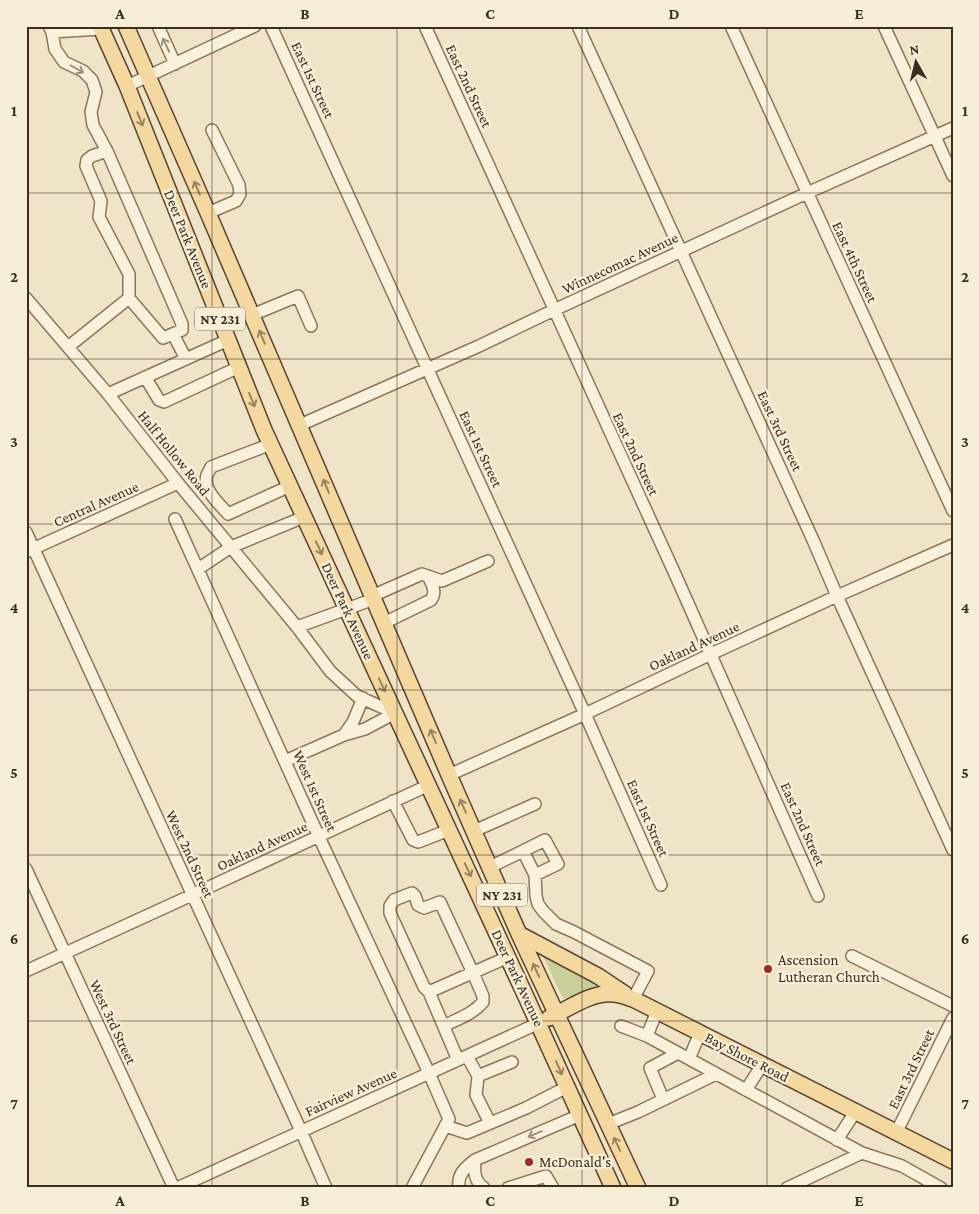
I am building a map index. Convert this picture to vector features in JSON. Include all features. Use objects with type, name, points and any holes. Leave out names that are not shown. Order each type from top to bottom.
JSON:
[{"type":"main road","name":"Deer Park Avenue","points":[[126,26],[519,934],[638,1188]]},
{"type":"main road","name":"Deer Park Avenue","points":[[100,27],[127,86],[238,367],[271,444],[613,1188]]},
{"type":"main road","points":[[519,934],[598,976],[632,999]]},
{"type":"main road","name":"Bay Shore Road","points":[[539,1024],[572,1006],[600,995],[612,994],[632,999],[953,1161]]},
{"type":"street","points":[[158,26],[175,64]]},
{"type":"street","points":[[127,86],[175,64],[234,31],[255,26]]},
{"type":"street","name":"East 1st Street","points":[[271,26],[661,885]]},
{"type":"street","name":"East 2nd Street","points":[[425,26],[711,654],[818,896]]},
{"type":"street","name":"East 3rd Street","points":[[578,26],[953,850]]},
{"type":"street","name":"East 4th Street","points":[[731,26],[953,511]]},
{"type":"street","points":[[884,26],[953,176]]},
{"type":"street","points":[[100,27],[51,29],[55,49],[64,62],[83,71],[92,80],[96,92],[91,112],[94,124],[105,147],[182,324],[182,330],[163,338],[129,298],[129,274],[100,217],[101,201],[86,166],[87,160],[105,147]]},
{"type":"street","name":"Winnecomac Avenue","points":[[300,425],[479,346],[807,193],[953,128]]},
{"type":"street","points":[[208,213],[236,201],[240,194],[239,185],[212,130]]},
{"type":"street","points":[[252,316],[298,296],[311,326]]},
{"type":"street","name":"Half Hollow Road","points":[[26,298],[108,394],[178,483],[297,627],[330,671],[357,696],[395,713]]},
{"type":"street","points":[[68,347],[129,298]]},
{"type":"street","points":[[173,334],[186,359]]},
{"type":"street","points":[[108,394],[228,340]]},
{"type":"street","points":[[145,377],[159,400],[164,402],[238,367]]},
{"type":"street","points":[[228,514],[208,490],[206,481],[211,467],[271,444]]},
{"type":"street","points":[[226,461],[215,475],[213,482],[217,491],[228,503],[234,504],[264,491],[273,493]]},
{"type":"street","name":"Central Avenue","points":[[30,550],[178,483]]},
{"type":"street","points":[[211,523],[290,486]]},
{"type":"street","points":[[198,569],[231,547],[304,516]]},
{"type":"street","name":"West 1st Street","points":[[175,519],[429,1073],[449,1119],[445,1126]]},
{"type":"street","name":"West 2nd Street","points":[[26,532],[30,550],[192,895],[326,1188]]},
{"type":"street","name":"Oakland Avenue","points":[[449,775],[585,714],[837,596],[953,545]]},
{"type":"street","points":[[297,627],[347,609],[422,574],[442,580],[488,561]]},
{"type":"street","points":[[384,623],[431,600],[434,596],[434,591],[428,576]]},
{"type":"street","points":[[344,735],[353,722],[363,698]]},
{"type":"street","points":[[285,761],[344,735],[365,729],[395,713]]},
{"type":"street","name":"Oakland Avenue","points":[[26,971],[429,785]]},
{"type":"street","points":[[393,801],[413,840],[418,842],[449,830]]},
{"type":"street","points":[[474,831],[535,804]]},
{"type":"street","points":[[490,867],[545,840],[558,864],[535,875]]},
{"type":"street","points":[[523,851],[535,875],[538,904],[556,924],[648,971],[632,999]]},
{"type":"street","name":"West 3rd Street","points":[[26,869],[175,1188]]},
{"type":"street","points":[[444,1026],[478,1008],[483,1002],[483,996],[440,902],[424,908],[418,905],[412,893],[394,900],[390,906],[390,913],[444,1026],[462,1058],[478,1076],[476,1095],[490,1123]]},
{"type":"street","points":[[852,956],[953,1006]]},
{"type":"street","points":[[429,992],[508,957]]},
{"type":"street","points":[[647,1036],[657,1011]]},
{"type":"street","name":"East 3rd Street","points":[[896,1133],[953,1018]]},
{"type":"street","name":"Fairview Avenue","points":[[175,1188],[539,1024]]},
{"type":"street","points":[[621,1026],[647,1036],[862,1154],[902,1166],[941,1188]]},
{"type":"street","points":[[663,1099],[650,1068],[683,1056],[700,1033]]},
{"type":"street","points":[[478,1076],[512,1062]]},
{"type":"street","points":[[746,1090],[762,1065]]},
{"type":"street","points":[[608,1124],[638,1112],[716,1074]]},
{"type":"street","points":[[412,1188],[445,1126],[467,1133],[526,1108],[567,1087]]},
{"type":"street","points":[[837,1140],[855,1112]]},
{"type":"street","points":[[458,1188],[458,1181],[470,1163],[580,1115]]},
{"type":"street","points":[[787,1188],[862,1154]]},
{"type":"street","points":[[467,1188],[470,1163]]},
{"type":"street","points":[[470,1163],[481,1186],[484,1188]]},
{"type":"street","points":[[508,1188],[546,1176],[553,1188]]},
{"type":"green space","points":[[542,954],[600,985],[563,999]]},
{"type":"place","name":"Ascension Lutheran Church","points":[[768,969]]},
{"type":"place","name":"McDonald's","points":[[529,1162]]}]
